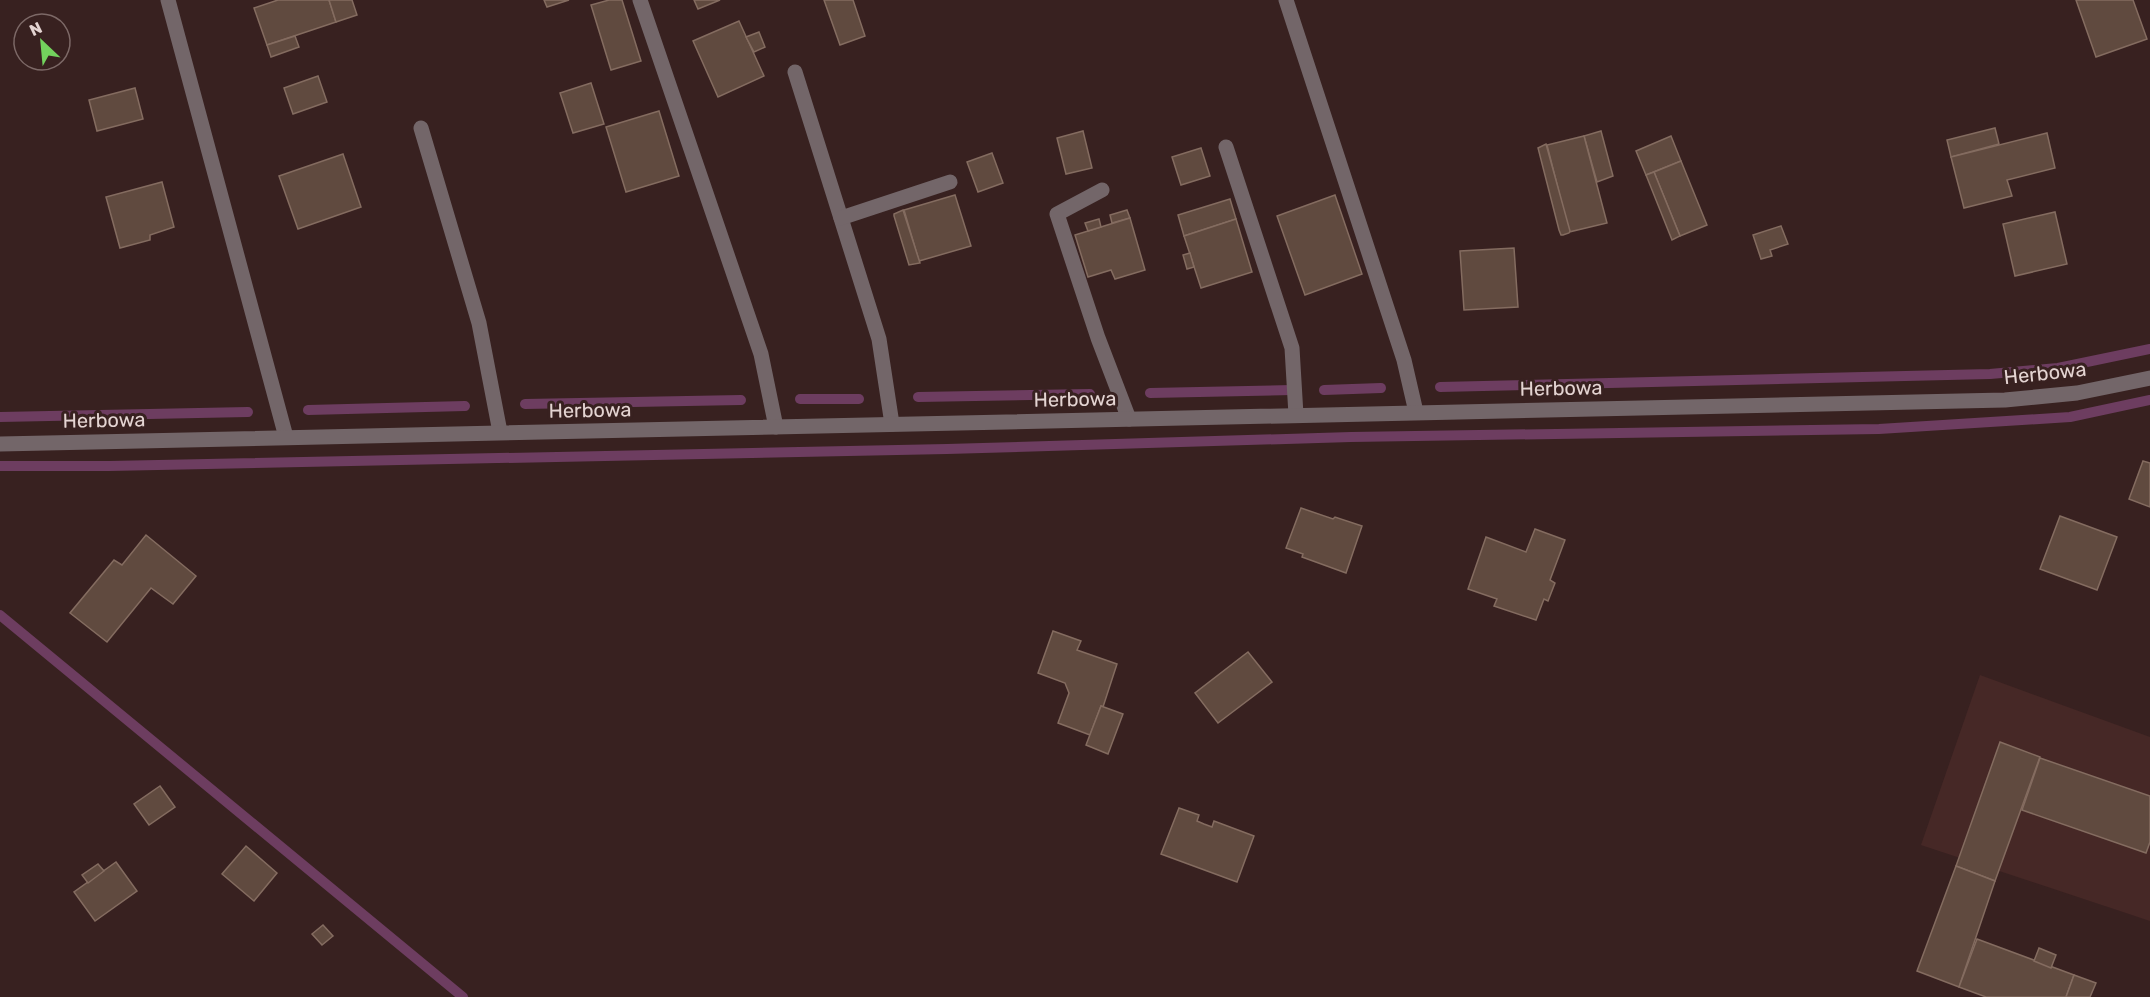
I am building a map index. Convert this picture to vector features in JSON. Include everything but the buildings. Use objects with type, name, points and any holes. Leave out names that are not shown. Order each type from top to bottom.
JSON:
[{"type":"street","points":[[168,0],[286,437]]},
{"type":"street","points":[[640,0],[680,111],[761,354],[776,427]]},
{"type":"street","points":[[1286,0],[1404,360],[1416,412]]},
{"type":"street","points":[[795,72],[879,339],[892,424]]},
{"type":"street","points":[[421,128],[479,323],[500,432]]},
{"type":"street","points":[[1226,147],[1292,348],[1296,415]]},
{"type":"street","points":[[841,218],[950,182]]},
{"type":"street","points":[[1102,190],[1057,214],[1098,338],[1130,419]]},
{"type":"street","name":"Herbowa","points":[[0,444],[2005,400],[2077,393],[2150,378]]},
{"type":"shaded area","points":[[1980,675],[2150,737],[2150,921],[1921,845]]},
{"type":"waterway","points":[[1440,387],[1990,374],[2058,368],[2150,349]]},
{"type":"waterway","points":[[1324,390],[1381,388]]},
{"type":"waterway","points":[[1150,393],[1292,390]]},
{"type":"waterway","points":[[918,397],[1090,394]]},
{"type":"waterway","points":[[800,399],[859,399]]},
{"type":"waterway","points":[[525,404],[741,400]]},
{"type":"waterway","points":[[0,466],[109,466],[947,449],[1351,437],[1879,429],[2070,417],[2150,400]]},
{"type":"waterway","points":[[308,410],[465,406]]},
{"type":"waterway","points":[[0,417],[248,412]]},
{"type":"waterway","points":[[0,615],[463,997]]}]
